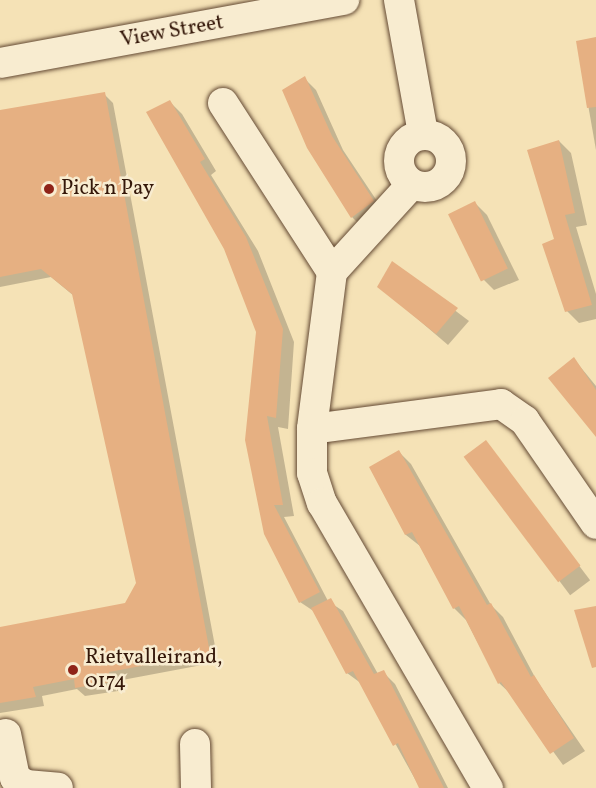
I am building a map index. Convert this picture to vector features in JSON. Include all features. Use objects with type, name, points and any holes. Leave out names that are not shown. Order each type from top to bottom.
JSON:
[{"type":"street","name":"View Street","points":[[0,63],[344,0]]},
{"type":"street","points":[[399,0],[423,134]]},
{"type":"street","points":[[223,103],[332,272]]},
{"type":"street","points":[[423,134],[446,144],[450,168],[433,186],[412,184],[403,175],[399,157],[407,142],[423,134]]},
{"type":"street","points":[[412,184],[332,272],[312,429],[312,473],[322,503],[488,788]]},
{"type":"street","points":[[312,429],[501,404],[525,421],[596,524]]},
{"type":"street","points":[[6,734],[15,778],[26,785],[58,788]]},
{"type":"street","points":[[195,744],[195,788]]},
{"type":"building","points":[[596,37],[596,107],[587,108],[576,41]]},
{"type":"building","points":[[305,76],[332,136],[374,201],[351,218],[307,148],[282,90]]},
{"type":"building","points":[[105,92],[210,653],[109,672],[110,682],[75,688],[74,679],[33,687],[36,697],[0,703],[0,627],[125,603],[136,583],[72,294],[41,269],[0,277],[0,110]]},
{"type":"building","points":[[170,100],[205,159],[200,162],[246,237],[283,329],[276,418],[267,416],[283,505],[274,505],[320,592],[299,603],[264,534],[245,440],[256,332],[224,249],[146,112]]},
{"type":"building","points":[[559,140],[575,213],[565,215],[592,305],[565,312],[542,244],[554,239],[527,150]]},
{"type":"building","points":[[475,201],[508,268],[481,282],[448,214]]},
{"type":"building","points":[[392,261],[458,308],[436,334],[377,287]]},
{"type":"building","points":[[574,357],[596,390],[596,437],[548,378]]},
{"type":"building","points":[[486,440],[580,565],[558,582],[464,457]]},
{"type":"building","points":[[399,450],[487,605],[491,603],[531,677],[534,675],[574,738],[550,754],[501,682],[498,684],[459,606],[453,609],[412,532],[405,535],[369,467]]},
{"type":"building","points":[[331,598],[374,674],[384,670],[444,788],[419,788],[398,743],[393,746],[353,671],[346,674],[311,608]]},
{"type":"building","points":[[596,606],[596,667],[592,668],[574,610]]},
{"type":"place","name":"Pick n Pay","points":[[49,189]]},
{"type":"place","name":"Rietvalleirand, 0174","points":[[73,670]]}]
